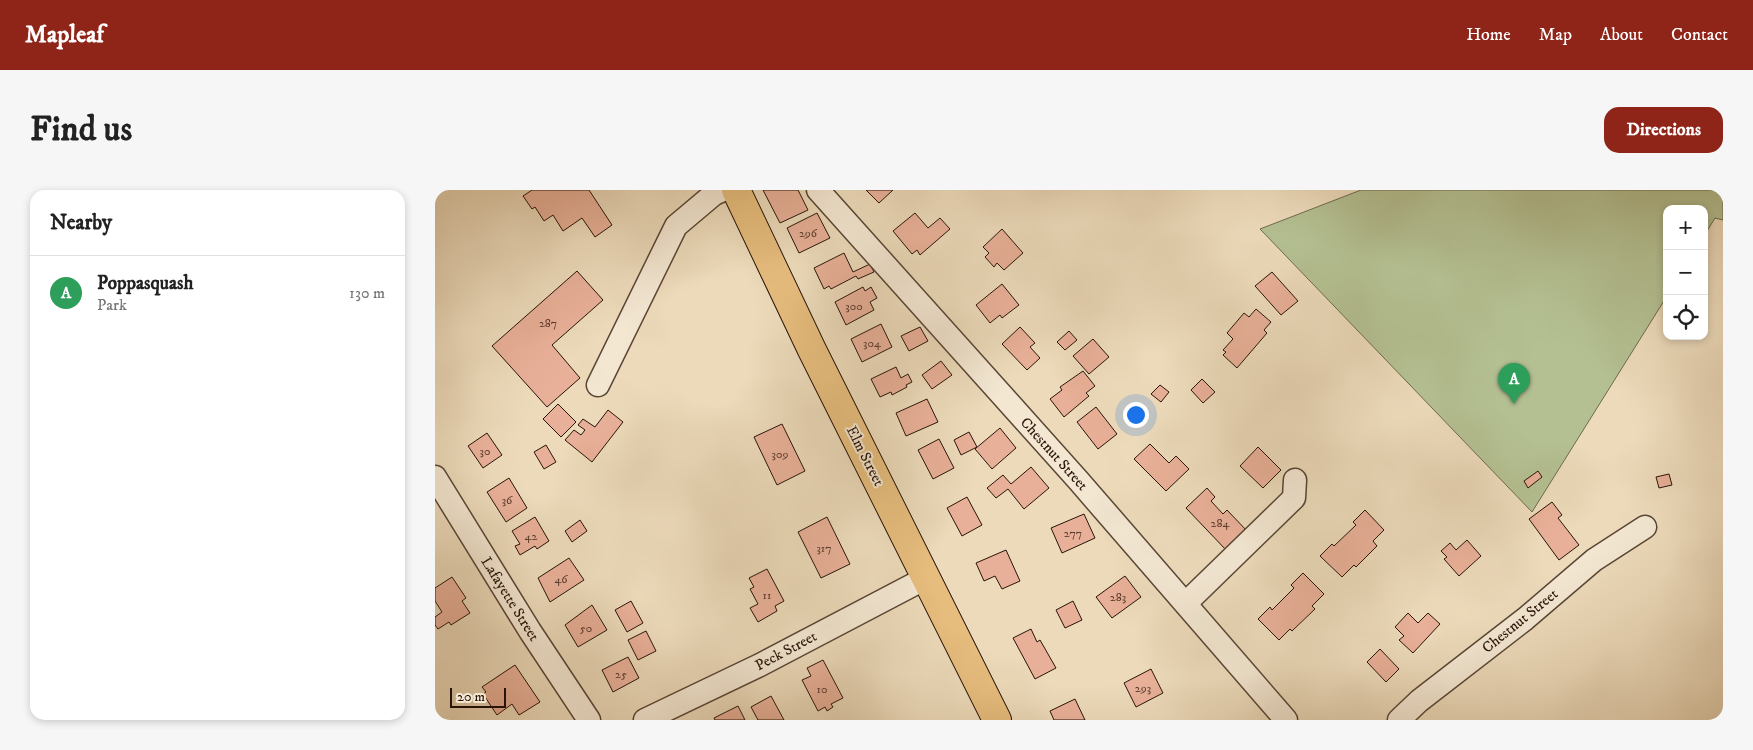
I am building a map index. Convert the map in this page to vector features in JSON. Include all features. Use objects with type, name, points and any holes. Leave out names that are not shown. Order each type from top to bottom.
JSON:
[{"type":"main road","name":"Elm Street","points":[[736,190],[812,350],[997,720]]},
{"type":"street","points":[[598,385],[675,226],[714,194],[723,190]]},
{"type":"street","name":"Chestnut Street","points":[[819,190],[1186,603],[1286,720]]},
{"type":"street","name":"Lafayette Street","points":[[435,477],[530,632],[589,720]]},
{"type":"street","points":[[1186,603],[1294,498],[1295,480]]},
{"type":"street","name":"Chestnut Street","points":[[1399,720],[1419,700],[1525,619],[1594,560],[1645,527]]},
{"type":"street","name":"Peck Street","points":[[645,720],[761,665],[926,578]]},
{"type":"green space","points":[[1361,190],[1723,190],[1723,220],[1715,218],[1708,229],[1708,205],[1663,205],[1663,302],[1532,512],[1260,229]]},
{"type":"building","points":[[532,190],[589,190],[612,225],[595,237],[582,218],[563,231],[553,215],[544,221],[535,207],[532,209],[523,196]]},
{"type":"building","points":[[763,190],[798,190],[808,210],[780,223]]},
{"type":"building","points":[[866,190],[893,190],[879,203]]},
{"type":"building","points":[[817,213],[830,238],[799,253],[787,228]]},
{"type":"building","points":[[915,213],[928,228],[940,218],[950,229],[920,255],[917,250],[912,254],[893,231]]},
{"type":"building","points":[[1002,229],[1023,253],[1004,270],[997,263],[994,267],[985,257],[989,253],[983,247]]},
{"type":"building","points":[[844,253],[853,272],[870,264],[874,272],[858,279],[856,276],[831,289],[829,286],[824,289],[814,268]]},
{"type":"building","points":[[577,271],[603,300],[552,345],[580,378],[547,407],[492,346]]},
{"type":"building","points":[[1272,272],[1298,301],[1281,315],[1255,286]]},
{"type":"building","points":[[1002,284],[1019,305],[1002,318],[1000,315],[990,323],[976,305]]},
{"type":"building","points":[[863,287],[865,291],[871,287],[877,298],[870,302],[874,310],[846,325],[835,302]]},
{"type":"building","points":[[1256,309],[1271,322],[1264,330],[1267,333],[1237,368],[1223,355],[1226,352],[1223,350],[1233,339],[1227,333],[1244,313],[1249,317]]},
{"type":"building","points":[[881,324],[892,347],[862,362],[851,339]]},
{"type":"building","points":[[920,327],[928,341],[909,351],[901,336]]},
{"type":"building","points":[[1020,327],[1035,343],[1030,347],[1040,358],[1027,370],[1002,344]]},
{"type":"building","points":[[1069,331],[1077,340],[1065,350],[1057,342]]},
{"type":"building","points":[[1093,339],[1109,357],[1089,374],[1073,356]]},
{"type":"building","points":[[941,361],[952,375],[932,389],[922,375]]},
{"type":"building","points":[[896,367],[901,378],[908,374],[912,382],[892,395],[891,392],[880,397],[871,379]]},
{"type":"building","points":[[1083,371],[1095,386],[1086,393],[1089,396],[1064,417],[1050,399],[1062,390],[1060,387]]},
{"type":"building","points":[[1202,379],[1215,392],[1203,403],[1191,390]]},
{"type":"building","points":[[1160,385],[1169,392],[1161,402],[1151,394]]},
{"type":"building","points":[[927,399],[938,422],[906,436],[896,413]]},
{"type":"building","points":[[558,404],[576,422],[561,437],[543,419]]},
{"type":"building","points":[[1096,407],[1117,434],[1098,449],[1077,422]]},
{"type":"building","points":[[608,410],[623,422],[592,462],[565,440],[574,430],[581,435],[585,430],[578,425],[583,419],[595,427]]},
{"type":"building","points":[[782,424],[805,471],[777,485],[754,437]]},
{"type":"building","points":[[1000,428],[1016,448],[992,469],[975,449]]},
{"type":"building","points":[[969,432],[977,447],[961,455],[954,440]]},
{"type":"building","points":[[487,433],[502,455],[483,468],[468,446]]},
{"type":"building","points":[[939,439],[954,468],[933,479],[918,450]]},
{"type":"building","points":[[1150,444],[1169,463],[1176,456],[1189,469],[1166,491],[1134,459]]},
{"type":"building","points":[[546,445],[556,462],[544,469],[534,452]]},
{"type":"building","points":[[1258,447],[1281,470],[1263,488],[1240,466]]},
{"type":"building","points":[[1031,467],[1049,488],[1024,509],[1008,489],[996,498],[987,488],[1003,475],[1011,484]]},
{"type":"building","points":[[1538,471],[1542,477],[1528,488],[1524,481]]},
{"type":"building","points":[[1669,474],[1672,485],[1659,488],[1656,477]]},
{"type":"building","points":[[509,478],[527,508],[506,522],[487,492]]},
{"type":"building","points":[[1207,488],[1215,497],[1211,501],[1223,514],[1227,510],[1248,532],[1227,551],[1186,508]]},
{"type":"building","points":[[967,497],[982,525],[962,536],[947,508]]},
{"type":"building","points":[[1552,502],[1562,515],[1558,518],[1579,545],[1559,560],[1529,519]]},
{"type":"building","points":[[1365,510],[1384,530],[1373,541],[1377,546],[1356,567],[1354,565],[1342,577],[1320,556],[1332,544],[1334,546],[1356,525],[1353,522]]},
{"type":"building","points":[[1084,514],[1095,538],[1062,553],[1051,528]]},
{"type":"building","points":[[535,517],[549,541],[537,549],[535,546],[520,555],[515,546],[520,544],[512,531]]},
{"type":"building","points":[[827,517],[850,564],[821,578],[798,532]]},
{"type":"building","points":[[580,520],[587,531],[572,542],[565,531]]},
{"type":"building","points":[[1467,540],[1481,556],[1459,576],[1444,559],[1447,557],[1441,551],[1450,543],[1456,550]]},
{"type":"building","points":[[1006,550],[1020,581],[1002,589],[995,576],[984,581],[976,563]]},
{"type":"building","points":[[569,558],[584,580],[550,602],[538,578]]},
{"type":"building","points":[[767,569],[784,601],[775,606],[777,611],[758,622],[750,608],[758,604],[750,589],[754,587],[749,578]]},
{"type":"building","points":[[1303,573],[1324,594],[1312,606],[1315,609],[1292,631],[1290,629],[1279,640],[1258,619],[1270,607],[1272,610],[1294,588],[1291,585]]},
{"type":"building","points":[[1125,576],[1141,597],[1112,618],[1096,597]]},
{"type":"building","points":[[452,577],[466,598],[462,601],[470,613],[451,625],[449,622],[438,629],[435,625],[435,617],[442,612],[435,601],[435,588]]},
{"type":"building","points":[[631,601],[643,623],[627,632],[615,610]]},
{"type":"building","points":[[1073,601],[1082,620],[1065,628],[1056,610]]},
{"type":"building","points":[[592,605],[607,630],[578,647],[565,625]]},
{"type":"building","points":[[1408,613],[1418,623],[1428,613],[1440,624],[1413,653],[1399,640],[1404,636],[1395,627]]},
{"type":"building","points":[[1031,629],[1037,642],[1040,640],[1056,668],[1035,679],[1013,638]]},
{"type":"building","points":[[646,631],[656,651],[638,660],[628,640]]},
{"type":"building","points":[[1380,649],[1399,669],[1386,682],[1367,662]]},
{"type":"building","points":[[628,657],[639,678],[613,692],[602,670]]},
{"type":"building","points":[[823,660],[843,698],[831,704],[833,707],[827,711],[825,707],[818,711],[802,680],[811,676],[807,668]]},
{"type":"building","points":[[515,665],[540,702],[519,715],[512,704],[497,715],[483,694],[486,692],[482,687]]},
{"type":"building","points":[[1151,669],[1163,693],[1136,707],[1124,683]]},
{"type":"building","points":[[771,696],[784,720],[758,720],[751,707]]},
{"type":"building","points":[[1075,699],[1085,720],[1054,720],[1050,711]]},
{"type":"building","points":[[738,706],[745,720],[715,720],[714,718]]},
{"type":"place","name":"Poppasquash","points":[[1514,404]]}]
